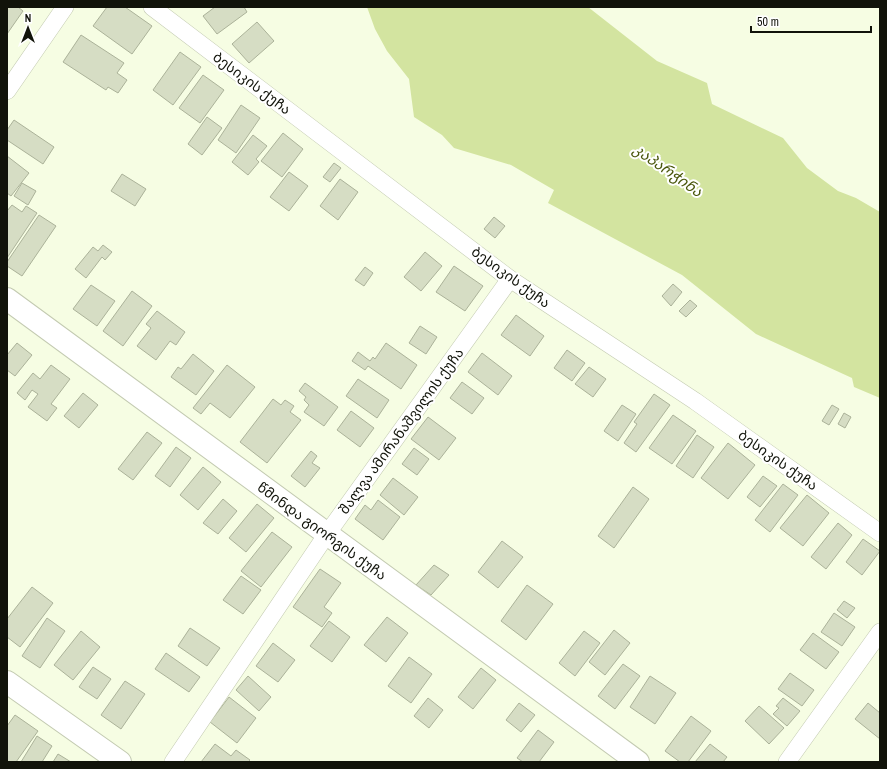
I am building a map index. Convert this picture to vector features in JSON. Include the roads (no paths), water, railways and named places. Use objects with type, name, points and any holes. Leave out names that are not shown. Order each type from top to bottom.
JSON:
[{"type":"main road","name":"წმინდა გიორგის ქუჩა","points":[[7,299],[638,762]]},
{"type":"main road","points":[[7,682],[120,762]]},
{"type":"street","points":[[7,91],[64,7]]},
{"type":"street","name":"ბესიკის ქუჩა","points":[[152,7],[510,279],[695,401],[880,533]]},
{"type":"street","name":"შალვა ამირანაშვილის ქუჩა","points":[[173,762],[327,534],[510,279]]},
{"type":"street","points":[[787,762],[880,632]]},
{"type":"water","name":"კაპარჭინა","points":[[367,7],[588,7],[657,61],[707,83],[712,104],[783,138],[807,168],[838,191],[856,198],[880,212],[880,398],[854,387],[852,378],[756,334],[682,275],[548,203],[554,190],[511,165],[454,148],[442,135],[414,117],[409,79],[387,51],[375,29]]}]
